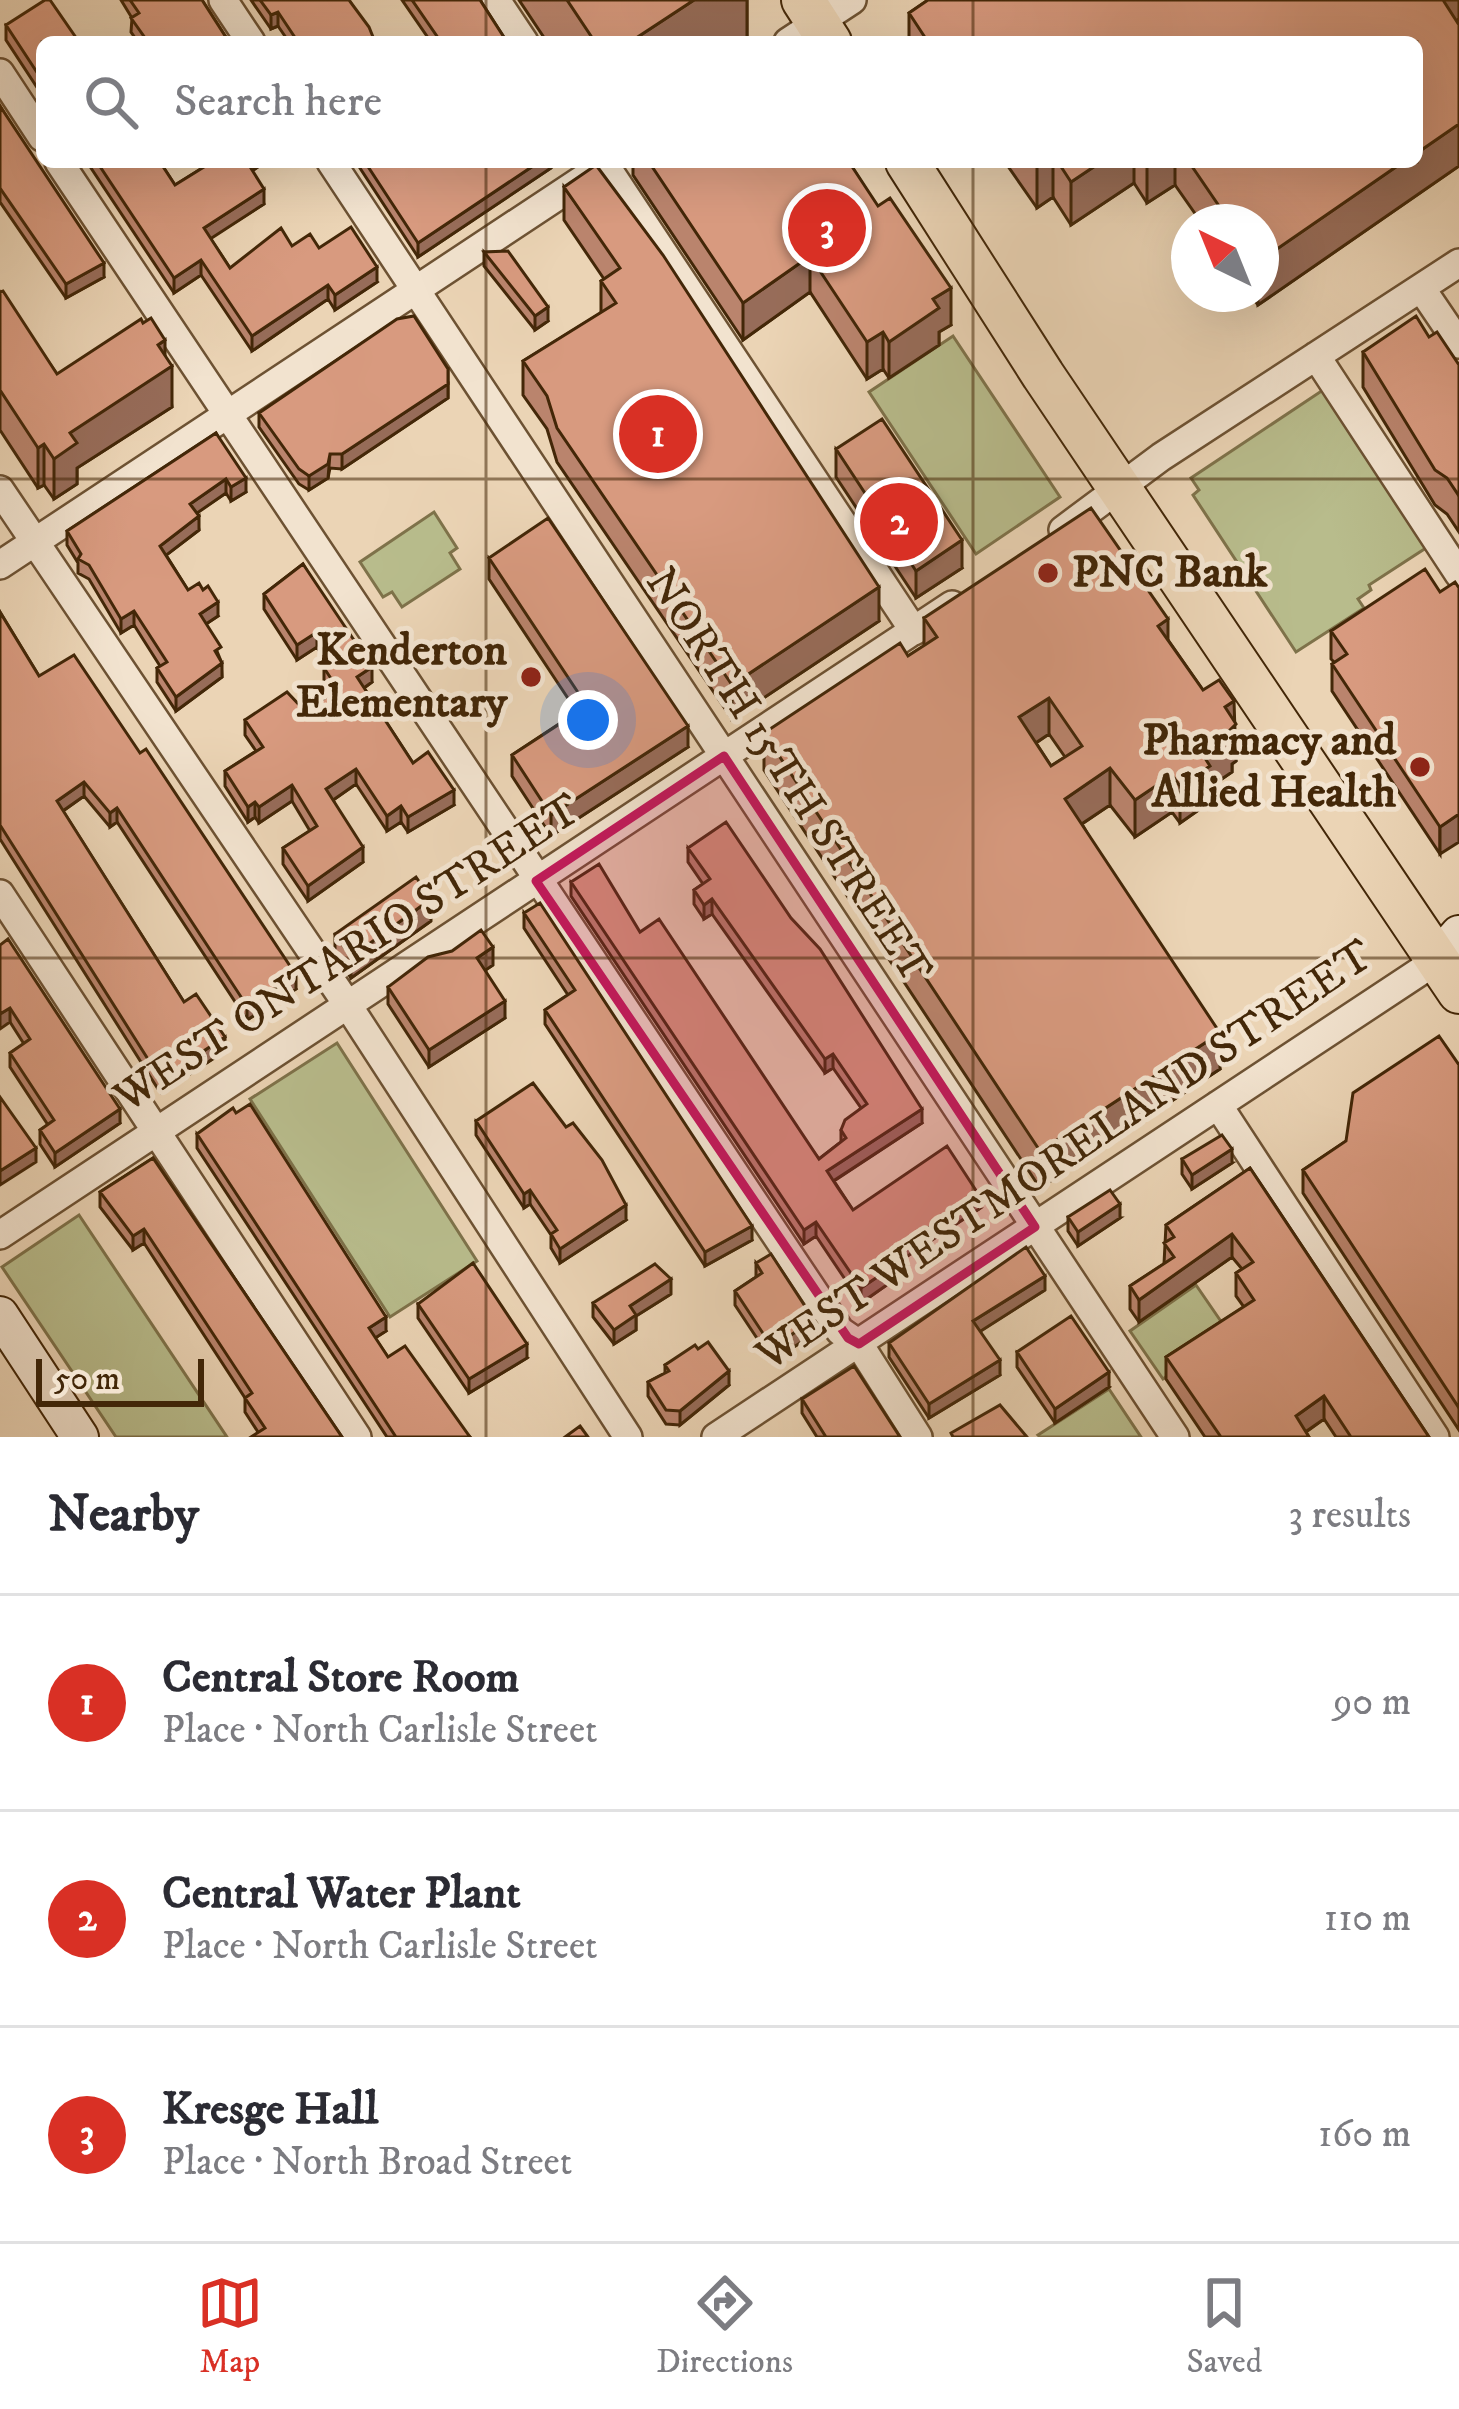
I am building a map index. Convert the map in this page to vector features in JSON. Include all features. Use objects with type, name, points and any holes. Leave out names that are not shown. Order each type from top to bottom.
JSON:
[{"type":"main road","points":[[911,168],[1120,489],[1454,958]]},
{"type":"street","points":[[223,0],[247,36]]},
{"type":"street","points":[[496,0],[520,36]]},
{"type":"street","points":[[0,73],[36,128]]},
{"type":"street","points":[[62,168],[536,881],[840,1331],[859,1344],[918,1437]]},
{"type":"street","name":"NORTH 15TH STREET","points":[[336,168],[1175,1437]]},
{"type":"street","points":[[0,565],[598,168]]},
{"type":"street","points":[[609,168],[914,631]]},
{"type":"street","points":[[1030,553],[1459,262]]},
{"type":"street","points":[[1421,288],[1459,344]]},
{"type":"street","points":[[1316,356],[1459,574]]},
{"type":"street","points":[[0,490],[347,1004],[628,1437]]},
{"type":"street","name":"WEST ONTARIO STREET","points":[[0,1235],[972,592]]},
{"type":"street","points":[[0,894],[357,1437]]},
{"type":"street","name":"WEST WESTMORELAND STREET","points":[[716,1437],[1217,1105],[1454,958]]},
{"type":"street","points":[[1217,1105],[1435,1437]]},
{"type":"street","points":[[0,1315],[80,1437]]},
{"type":"highlighted area","points":[[724,756],[1035,1227],[859,1344],[848,1338],[536,881]]},
{"type":"green space","points":[[953,336],[1060,497],[976,554],[869,392]]},
{"type":"green space","points":[[1326,388],[1429,546],[1369,585],[1371,590],[1358,599],[1364,608],[1296,652],[1193,495],[1199,490],[1191,478]]},
{"type":"green space","points":[[434,512],[457,548],[450,553],[460,569],[402,607],[392,592],[383,597],[360,562]]},
{"type":"green space","points":[[337,1043],[477,1261],[390,1317],[250,1099]]},
{"type":"green space","points":[[79,1215],[227,1437],[116,1437],[2,1267]]},
{"type":"green space","points":[[1196,1285],[1229,1333],[1163,1379],[1130,1331]]},
{"type":"green space","points":[[1109,1389],[1141,1437],[1038,1435]]},
{"type":"building","points":[[50,0],[75,36],[36,36],[36,71],[6,25]]},
{"type":"building","points":[[130,0],[202,0],[225,36],[144,36],[131,18],[139,13]]},
{"type":"building","points":[[260,0],[349,0],[373,36],[294,36],[278,12],[271,15]]},
{"type":"building","points":[[412,0],[480,0],[503,36],[437,36]]},
{"type":"building","points":[[567,0],[694,0],[639,36],[591,36]]},
{"type":"building","points":[[928,0],[1443,0],[1459,25],[1459,124],[1423,149],[1423,36],[924,36],[909,13]]},
{"type":"building","points":[[0,106],[36,160],[36,168],[41,168],[104,263],[66,284],[0,188]]},
{"type":"building","points":[[101,168],[164,168],[175,185],[202,168],[251,168],[264,189],[204,228],[230,268],[281,228],[292,246],[310,234],[319,248],[351,227],[377,267],[335,295],[328,285],[252,336],[201,260],[174,278]]},
{"type":"building","points":[[369,168],[530,168],[418,243]]},
{"type":"building","points":[[598,168],[663,255],[879,587],[732,685],[557,428],[547,396],[523,361],[616,303],[601,281],[620,268],[564,187]]},
{"type":"building","points":[[653,168],[853,168],[878,206],[890,198],[951,288],[933,299],[939,308],[889,342],[883,332],[867,342],[810,256],[743,303]]},
{"type":"building","points":[[1062,168],[1092,168],[1071,182]]},
{"type":"building","points":[[1193,168],[1394,168],[1279,248],[1279,204],[1218,204]]},
{"type":"building","points":[[508,251],[548,307],[535,316],[484,252]]},
{"type":"building","points":[[3,291],[57,374],[141,319],[143,323],[151,318],[165,340],[158,345],[172,366],[70,433],[77,443],[54,459],[44,444],[38,448],[0,390]]},
{"type":"building","points":[[414,316],[448,369],[448,384],[342,454],[330,454],[328,464],[309,476],[299,469],[259,413],[397,319]]},
{"type":"building","points":[[1416,316],[1429,337],[1437,332],[1459,365],[1459,496],[1435,470],[1363,352]]},
{"type":"building","points":[[882,419],[962,540],[916,571],[836,449]]},
{"type":"building","points":[[216,433],[246,478],[231,487],[226,479],[190,504],[199,516],[160,546],[188,590],[199,583],[203,590],[208,586],[218,602],[200,614],[221,647],[215,651],[222,663],[176,697],[157,668],[167,662],[134,611],[121,619],[89,565],[78,559],[81,554],[67,531]]},
{"type":"building","points":[[1091,508],[1168,619],[1158,626],[1203,690],[1219,680],[1234,701],[1225,707],[1236,724],[1229,731],[1232,735],[1203,755],[1210,766],[1180,786],[1172,775],[1135,800],[1110,768],[1065,799],[1220,1033],[1040,1151],[764,733],[900,643],[908,656],[937,637],[924,618]],"holes":[[[1049,698],[1082,746],[1051,766],[1019,717]]]},
{"type":"building","name":"Kenderton Elementary","points":[[548,518],[688,726],[551,815],[512,755],[587,706],[489,558]]},
{"type":"building","points":[[303,564],[372,667],[357,677],[413,763],[428,752],[454,790],[408,817],[401,806],[387,816],[356,769],[326,789],[363,847],[308,886],[283,848],[317,826],[292,785],[259,807],[255,802],[248,807],[225,771],[263,747],[245,720],[287,692],[305,711],[338,689],[324,668],[336,660],[317,632],[297,645],[264,594]]},
{"type":"building","name":"Pharmacy and Allied Health","points":[[1425,569],[1440,592],[1455,582],[1459,588],[1459,814],[1440,827],[1332,664],[1347,654],[1331,631]]},
{"type":"building","points":[[0,612],[39,676],[74,655],[140,753],[146,749],[296,975],[247,1006],[117,808],[110,813],[84,782],[57,801],[184,1002],[196,994],[225,1037],[162,1078],[0,825]]},
{"type":"building","points":[[726,822],[791,918],[820,949],[922,1109],[827,1171],[838,1188],[853,1210],[947,1146],[979,1195],[894,1250],[901,1261],[861,1288],[816,1222],[804,1230],[571,882],[599,864],[640,932],[659,919],[819,1159],[846,1138],[841,1130],[845,1120],[867,1104],[833,1054],[825,1059],[712,899],[704,905],[694,890],[710,879],[688,848]]},
{"type":"building","points":[[416,877],[431,899],[351,957],[335,934]]},
{"type":"building","points":[[540,903],[752,1226],[705,1252],[545,1010],[575,990],[524,913]]},
{"type":"building","points":[[481,930],[493,947],[477,958],[505,1001],[429,1050],[388,987],[428,957],[452,951]]},
{"type":"building","points":[[8,939],[120,1109],[55,1153],[40,1130],[54,1120],[10,1053],[30,1039],[10,1008],[0,1014],[0,945]]},
{"type":"building","points":[[1439,1036],[1459,1065],[1459,1408],[1303,1170],[1346,1141],[1353,1093]]},
{"type":"building","points":[[533,1083],[566,1127],[573,1123],[602,1160],[626,1205],[560,1249],[551,1234],[557,1230],[530,1190],[524,1194],[476,1121]]},
{"type":"building","points":[[0,1097],[36,1148],[0,1171]]},
{"type":"building","points":[[250,1104],[386,1317],[369,1328],[388,1357],[405,1346],[470,1437],[396,1437],[197,1134],[233,1108],[236,1113]]},
{"type":"building","points":[[1222,1135],[1232,1149],[1192,1175],[1182,1159]]},
{"type":"building","points":[[153,1158],[342,1437],[251,1437],[265,1428],[245,1398],[252,1393],[144,1229],[133,1236],[100,1192]]},
{"type":"building","points":[[1250,1168],[1429,1437],[1351,1437],[1324,1396],[1296,1416],[1309,1437],[1221,1437],[1166,1357],[1254,1300],[1236,1273],[1253,1262],[1232,1234],[1139,1300],[1130,1286],[1174,1257],[1164,1243],[1174,1237],[1166,1225]]},
{"type":"building","points":[[1110,1190],[1120,1204],[1078,1232],[1068,1217]]},
{"type":"building","points":[[1026,1247],[1045,1276],[973,1321],[1000,1360],[929,1404],[889,1343]]},
{"type":"building","points":[[771,1254],[814,1320],[772,1347],[735,1291],[762,1273],[756,1263]]},
{"type":"building","points":[[473,1263],[527,1344],[469,1379],[418,1304]]},
{"type":"building","points":[[655,1264],[671,1279],[630,1306],[636,1315],[614,1330],[593,1303]]},
{"type":"building","points":[[1071,1316],[1109,1372],[1055,1409],[1017,1352]]},
{"type":"building","points":[[708,1342],[729,1371],[680,1411],[666,1410],[648,1382],[669,1371],[665,1365],[695,1345],[698,1349]]},
{"type":"building","points":[[854,1366],[900,1437],[826,1437],[802,1399]]},
{"type":"building","points":[[1000,1405],[1027,1437],[953,1437],[951,1433]]},
{"type":"building","points":[[580,1426],[588,1437],[565,1437]]},
{"type":"place","name":"Kresge Hall","points":[[827,228]]},
{"type":"place","name":"Central Store Room","points":[[658,434]]},
{"type":"place","name":"Central Water Plant","points":[[899,522]]},
{"type":"place","name":"PNC Bank","points":[[1048,573]]},
{"type":"place","name":"Kenderton Elementary","points":[[531,677]]},
{"type":"place","name":"Pharmacy and Allied Health","points":[[1420,767]]}]
